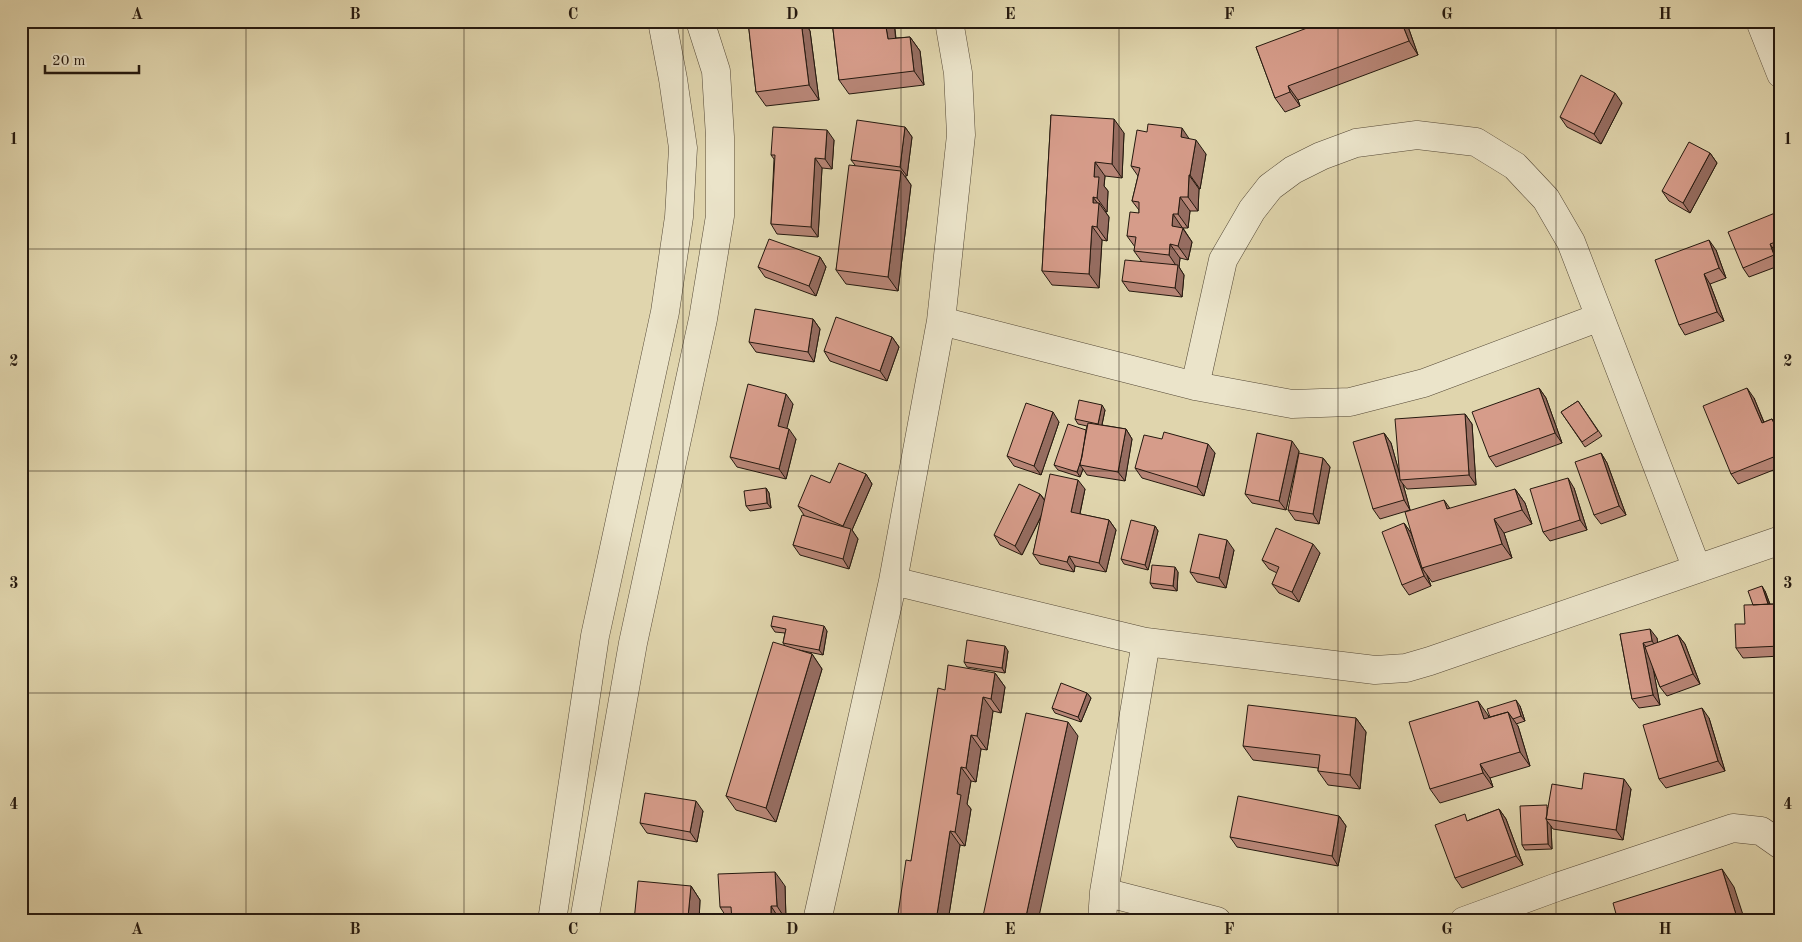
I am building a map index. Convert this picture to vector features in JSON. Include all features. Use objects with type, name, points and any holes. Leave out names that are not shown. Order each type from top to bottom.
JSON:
[{"type":"street","points":[[552,921],[595,636],[665,312],[679,217],[683,148],[662,21]]},
{"type":"street","points":[[584,921],[633,643],[703,319],[720,216],[720,137],[716,71],[700,21]]},
{"type":"street","points":[[817,921],[893,581],[942,321],[961,135],[958,73],[949,21]]},
{"type":"street","points":[[1760,21],[1781,74]]},
{"type":"street","points":[[1195,386],[1223,260],[1252,210],[1270,187],[1293,170],[1321,156],[1356,143],[1416,135],[1476,142],[1514,166],[1546,199],[1571,242],[1697,569]]},
{"type":"street","points":[[942,321],[1195,386],[1292,404],[1350,402],[1424,383],[1600,317]]},
{"type":"street","points":[[893,581],[1146,642],[1376,670],[1406,668],[1781,540]]},
{"type":"street","points":[[595,636],[633,643]]},
{"type":"street","points":[[1102,921],[1104,892],[1146,642]]},
{"type":"street","points":[[1464,921],[1733,828],[1761,831],[1781,845]]},
{"type":"street","points":[[1104,892],[1217,921]]},
{"type":"building","points":[[748,21],[801,21],[809,85],[756,92]]},
{"type":"building","points":[[832,21],[885,21],[888,39],[910,37],[914,71],[839,80]]},
{"type":"building","points":[[1326,21],[1401,21],[1409,41],[1288,86],[1290,92],[1275,98],[1256,47]]},
{"type":"building","points":[[1581,75],[1615,93],[1594,134],[1560,117]]},
{"type":"building","points":[[1051,115],[1114,119],[1112,164],[1095,162],[1094,177],[1099,177],[1097,198],[1093,197],[1093,203],[1099,203],[1097,227],[1092,226],[1089,274],[1042,271]]},
{"type":"building","points":[[857,120],[905,127],[900,167],[851,160]]},
{"type":"building","points":[[1148,124],[1182,128],[1181,137],[1196,140],[1189,175],[1188,197],[1180,197],[1178,214],[1173,214],[1172,226],[1183,228],[1178,246],[1170,244],[1169,255],[1134,251],[1136,237],[1127,236],[1130,212],[1139,213],[1139,202],[1132,201],[1140,168],[1131,166],[1137,130],[1147,132]]},
{"type":"building","points":[[773,127],[827,130],[825,159],[815,158],[811,227],[771,224],[775,155],[771,155]]},
{"type":"building","points":[[1689,142],[1710,153],[1683,203],[1662,191]]},
{"type":"building","points":[[849,165],[901,171],[888,277],[836,270]]},
{"type":"building","points":[[1780,211],[1781,240],[1770,244],[1774,255],[1743,268],[1728,232]]},
{"type":"building","points":[[769,239],[820,257],[809,286],[758,267]]},
{"type":"building","points":[[1709,240],[1719,268],[1704,274],[1717,312],[1679,325],[1655,260]]},
{"type":"building","points":[[1125,260],[1178,265],[1175,288],[1122,281]]},
{"type":"building","points":[[755,309],[813,319],[808,352],[749,342]]},
{"type":"building","points":[[836,317],[892,337],[880,371],[824,351]]},
{"type":"building","points":[[748,384],[786,394],[778,426],[789,429],[779,469],[730,457]]},
{"type":"building","points":[[1539,388],[1555,433],[1489,457],[1472,412]]},
{"type":"building","points":[[1747,388],[1762,423],[1772,419],[1781,440],[1781,454],[1731,474],[1703,406]]},
{"type":"building","points":[[1079,400],[1102,405],[1098,424],[1075,419]]},
{"type":"building","points":[[1578,401],[1598,431],[1582,442],[1561,412]]},
{"type":"building","points":[[1026,403],[1053,412],[1034,466],[1007,456]]},
{"type":"building","points":[[1465,414],[1469,475],[1400,480],[1395,419]]},
{"type":"building","points":[[1088,423],[1126,429],[1118,472],[1080,465]]},
{"type":"building","points":[[1068,424],[1086,430],[1082,457],[1077,472],[1054,465]]},
{"type":"building","points":[[1164,432],[1208,444],[1197,487],[1135,468],[1144,435],[1162,439]]},
{"type":"building","points":[[1257,433],[1292,441],[1279,501],[1245,494]]},
{"type":"building","points":[[1384,433],[1404,500],[1373,509],[1353,442]]},
{"type":"building","points":[[1299,453],[1323,458],[1313,514],[1288,510]]},
{"type":"building","points":[[1601,453],[1619,506],[1594,515],[1575,462]]},
{"type":"building","points":[[839,463],[866,474],[843,526],[798,506],[811,475],[830,483]]},
{"type":"building","points":[[1050,474],[1078,480],[1071,512],[1109,520],[1099,563],[1069,556],[1067,562],[1033,554]]},
{"type":"building","points":[[1568,478],[1580,520],[1543,532],[1530,489]]},
{"type":"building","points":[[1019,484],[1040,494],[1015,546],[994,535]]},
{"type":"building","points":[[766,488],[767,503],[746,506],[744,491]]},
{"type":"building","points":[[1515,489],[1522,510],[1494,519],[1502,544],[1422,568],[1405,512],[1444,500],[1447,509]]},
{"type":"building","points":[[802,515],[851,529],[843,559],[793,545]]},
{"type":"building","points":[[1131,520],[1155,526],[1145,565],[1121,559]]},
{"type":"building","points":[[1404,523],[1424,576],[1402,585],[1382,532]]},
{"type":"building","points":[[1276,528],[1313,544],[1292,592],[1272,584],[1279,567],[1262,560]]},
{"type":"building","points":[[1199,534],[1227,540],[1219,578],[1190,572]]},
{"type":"building","points":[[1152,565],[1175,567],[1173,586],[1150,583]]},
{"type":"building","points":[[1762,586],[1768,604],[1753,605],[1748,591]]},
{"type":"building","points":[[1781,604],[1781,646],[1736,648],[1735,624],[1745,624],[1744,605]]},
{"type":"building","points":[[773,616],[824,626],[819,650],[783,643],[786,629],[771,626]]},
{"type":"building","points":[[1650,629],[1652,641],[1643,643],[1653,695],[1632,699],[1620,634]]},
{"type":"building","points":[[1678,635],[1693,674],[1660,687],[1645,647]]},
{"type":"building","points":[[967,640],[1005,646],[1002,668],[964,662]]},
{"type":"building","points":[[773,642],[812,654],[766,808],[726,796]]},
{"type":"building","points":[[948,665],[995,673],[991,699],[983,697],[977,736],[971,735],[966,768],[961,767],[957,794],[961,795],[955,832],[950,831],[936,921],[897,921],[906,860],[911,861],[938,688],[945,690]]},
{"type":"building","points":[[1061,683],[1087,693],[1078,717],[1052,708]]},
{"type":"building","points":[[1516,700],[1521,716],[1513,719],[1508,712],[1490,717],[1487,709]]},
{"type":"building","points":[[1478,701],[1484,719],[1508,712],[1520,752],[1480,764],[1483,773],[1430,789],[1409,722]]},
{"type":"building","points":[[1248,705],[1356,718],[1350,775],[1318,771],[1320,755],[1243,746]]},
{"type":"building","points":[[1702,708],[1718,761],[1659,779],[1643,725]]},
{"type":"building","points":[[1026,713],[1068,722],[1025,921],[982,921]]},
{"type":"building","points":[[1584,773],[1624,779],[1616,830],[1546,819],[1552,784],[1582,789]]},
{"type":"building","points":[[645,793],[696,801],[690,832],[640,823]]},
{"type":"building","points":[[1238,796],[1339,816],[1332,856],[1230,837]]},
{"type":"building","points":[[1547,805],[1548,844],[1522,845],[1520,806]]},
{"type":"building","points":[[1499,809],[1516,856],[1455,878],[1435,825],[1465,814],[1467,821]]},
{"type":"building","points":[[1722,869],[1738,921],[1618,921],[1613,903]]},
{"type":"building","points":[[775,872],[777,906],[771,906],[771,921],[732,921],[731,907],[720,907],[718,874]]},
{"type":"building","points":[[638,881],[691,886],[688,917],[682,917],[682,921],[634,921]]}]
